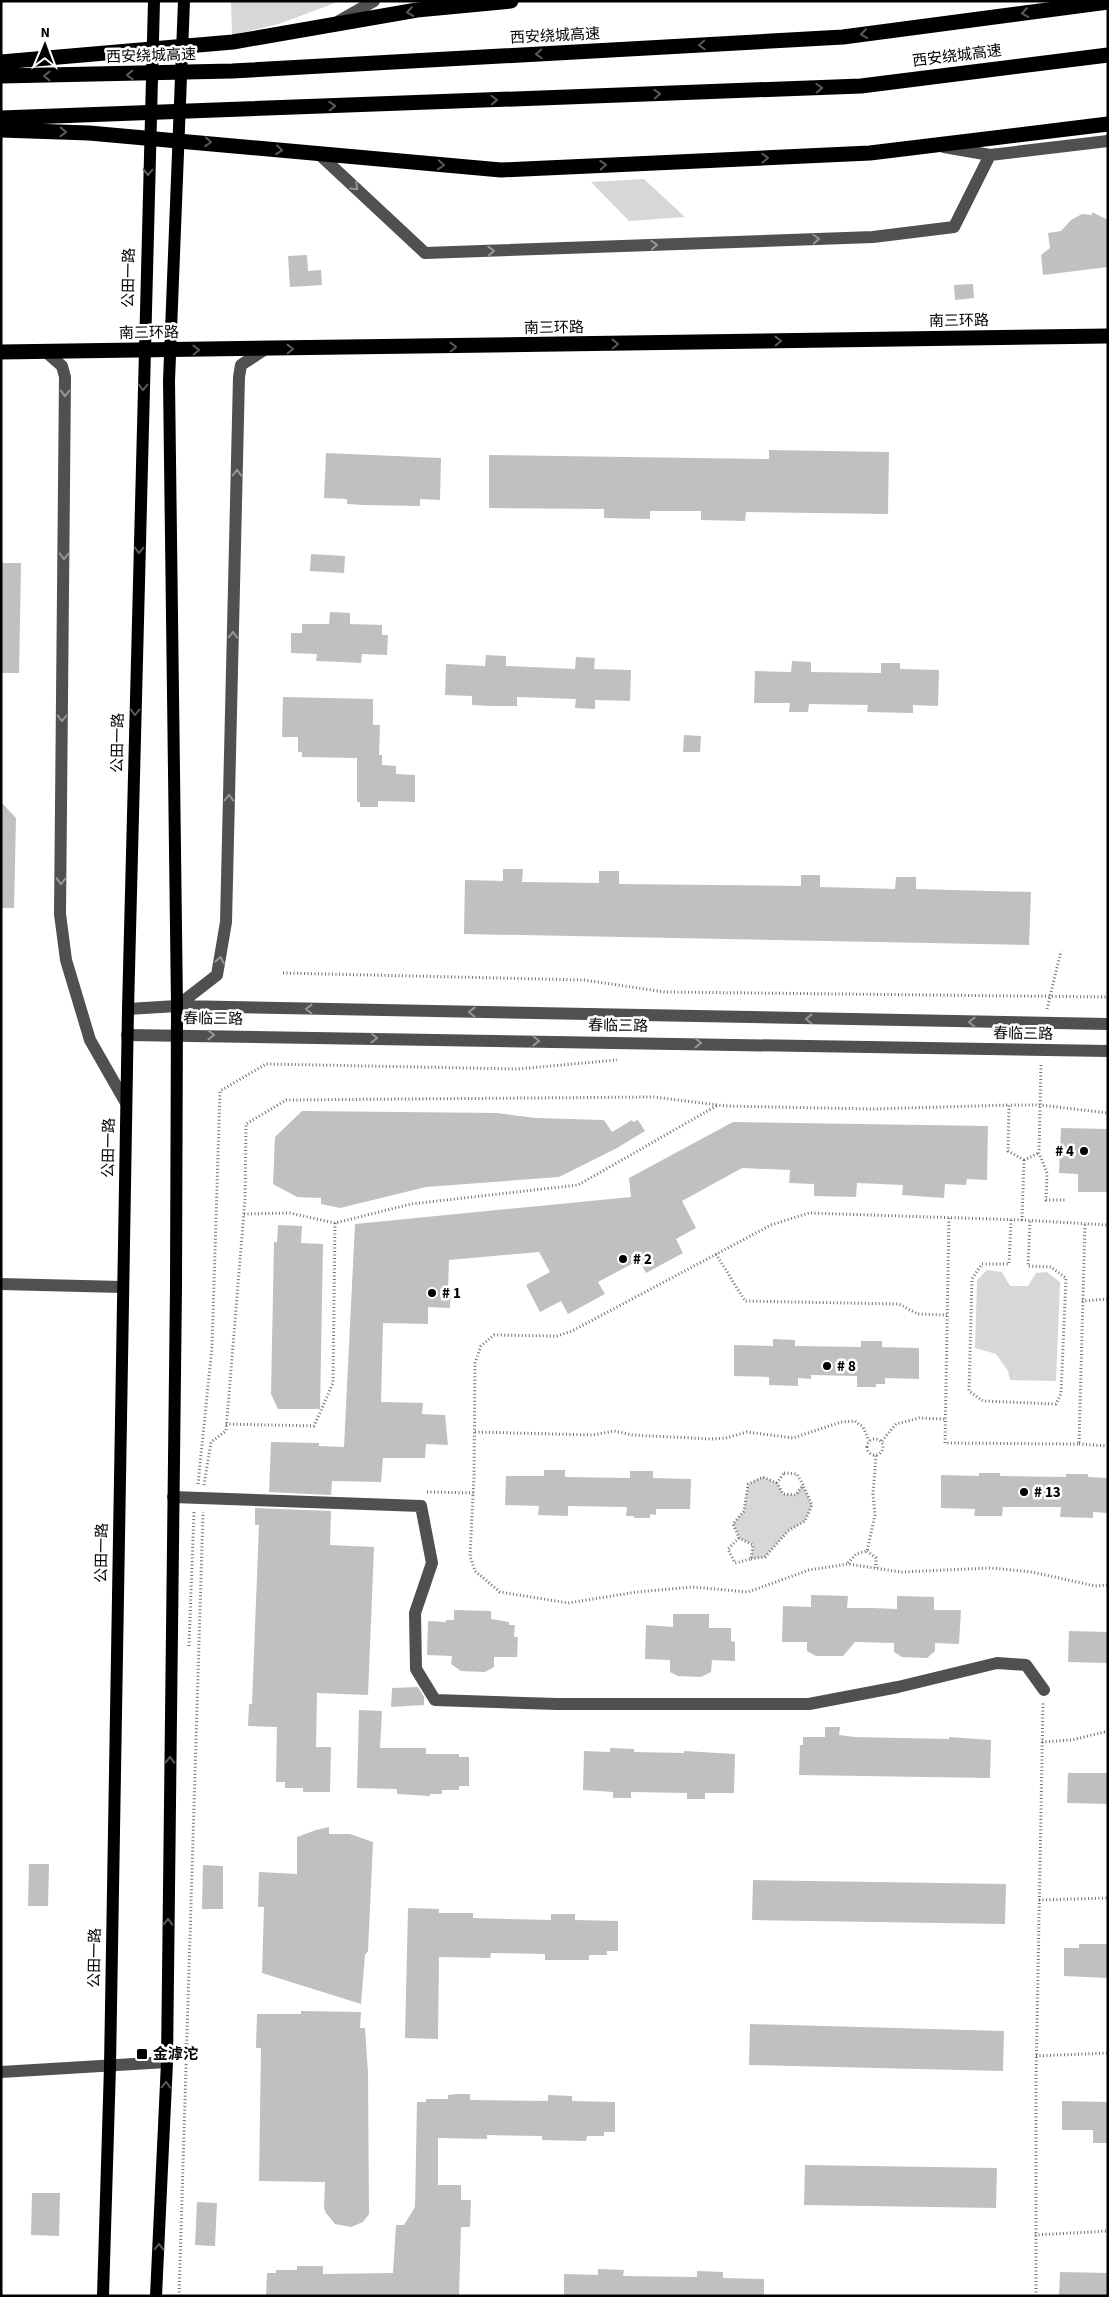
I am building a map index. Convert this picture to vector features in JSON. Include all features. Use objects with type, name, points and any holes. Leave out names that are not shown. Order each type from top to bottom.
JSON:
[{"type":"highway","points":[[1,62],[233,42],[417,10],[511,1]]},
{"type":"highway","name":"西安绕城高速","points":[[1,76],[94,76],[232,71],[843,37],[1108,2]]},
{"type":"highway","name":"西安绕城高速","points":[[1,118],[861,86],[1108,55]]},
{"type":"highway","points":[[1,130],[89,133],[230,144],[501,170],[870,153],[1108,124]]},
{"type":"highway","name":"南三环路","points":[[1,352],[264,350],[1108,336]]},
{"type":"main road","name":"公田一路","points":[[103,2296],[110,2066],[127,1034],[154,1]]},
{"type":"main road","points":[[156,2296],[166,2062],[177,1035],[170,381],[184,1]]},
{"type":"street","points":[[333,25],[374,1]]},
{"type":"street","points":[[932,145],[990,155],[1108,141]]},
{"type":"street","points":[[319,154],[425,253],[873,237],[954,227],[990,155]]},
{"type":"street","points":[[177,1006],[217,976],[226,922],[239,376],[241,365],[264,350]]},
{"type":"street","points":[[46,352],[62,366],[65,377],[60,914],[66,960],[90,1040],[126,1103]]},
{"type":"street","name":"春临三路","points":[[128,1008],[177,1006],[1108,1024]]},
{"type":"street","name":"春临三路","points":[[127,1034],[1108,1051]]},
{"type":"street","points":[[1,1284],[122,1286]]},
{"type":"street","points":[[173,1497],[199,1503],[421,1506],[432,1563],[415,1613],[416,1669],[435,1700],[557,1704],[809,1704],[898,1687],[997,1663],[1026,1665],[1044,1690]]},
{"type":"street","points":[[1,2072],[166,2062]]},
{"type":"path","points":[[283,973],[584,980],[665,992],[1108,997]]},
{"type":"path","points":[[179,2296],[199,1478],[212,1347],[220,1091],[266,1064],[518,1069],[626,1059]]},
{"type":"path","points":[[1031,1066],[1051,1066]]},
{"type":"path","points":[[213,1488],[203,1488],[211,1442],[226,1431],[244,1214],[246,1124],[286,1100],[654,1097],[718,1105],[873,1109],[1040,1105],[1108,1113]]},
{"type":"path","points":[[244,1214],[290,1213],[335,1223],[411,1204],[578,1185],[718,1105]]},
{"type":"path","points":[[1009,1105],[1008,1152],[1024,1160]]},
{"type":"path","points":[[1024,1160],[1039,1153],[1046,1173],[1046,1200],[1065,1200]]},
{"type":"path","points":[[1022,1220],[1024,1160]]},
{"type":"path","points":[[1108,1225],[1022,1220],[809,1213],[771,1225],[572,1331],[557,1336],[494,1335],[481,1346],[476,1363],[474,1493],[470,1556],[475,1571],[500,1592],[568,1603],[638,1592],[692,1587],[748,1592],[809,1570],[848,1564],[901,1572],[990,1568],[1032,1572],[1095,1586],[1108,1585]]},
{"type":"path","points":[[949,1218],[945,1442],[1108,1446]]},
{"type":"path","points":[[1011,1220],[1009,1264],[982,1264],[972,1279],[969,1391],[983,1401],[1056,1404],[1061,1394],[1066,1278],[1051,1267],[1028,1266],[1030,1221]]},
{"type":"path","points":[[226,1424],[314,1426],[333,1383],[335,1223]]},
{"type":"path","points":[[1079,1444],[1085,1224]]},
{"type":"path","points":[[716,1254],[745,1301],[898,1304],[918,1314],[947,1315]]},
{"type":"path","points":[[1082,1302],[1108,1299]]},
{"type":"path","points":[[475,1432],[593,1436],[614,1431],[633,1435],[711,1439],[726,1438],[747,1432],[793,1438],[841,1422],[855,1421],[863,1427],[870,1441],[867,1449],[872,1456],[881,1454],[883,1448],[882,1441],[896,1424],[920,1418],[945,1419]]},
{"type":"path","points":[[870,1441],[875,1439],[882,1441]]},
{"type":"path","points":[[867,1551],[875,1515],[873,1494],[876,1455]]},
{"type":"path","points":[[739,1538],[728,1550],[735,1563],[765,1558],[788,1531],[805,1522],[812,1505],[797,1474],[784,1473],[777,1483]]},
{"type":"path","points":[[751,1559],[753,1545],[739,1538],[733,1524],[744,1511],[748,1484],[763,1477],[777,1483],[783,1494],[796,1495],[803,1485]]},
{"type":"path","points":[[421,1492],[474,1493]]},
{"type":"path","points":[[189,1652],[199,1503]]},
{"type":"path","points":[[848,1564],[856,1554],[867,1551]]},
{"type":"path","points":[[867,1551],[876,1558],[876,1568]]},
{"type":"path","points":[[1036,2296],[1036,2056],[1044,1690]]},
{"type":"path","points":[[1042,1742],[1072,1740],[1104,1732],[1108,1733]]},
{"type":"path","points":[[1039,1900],[1108,1898]]},
{"type":"path","points":[[1036,2056],[1108,2053]]},
{"type":"path","points":[[1035,2235],[1108,2230]]},
{"type":"shaded area","points":[[231,1],[340,1],[279,24],[232,35]]},
{"type":"shaded area","points":[[644,179],[685,217],[629,221],[591,182]]},
{"type":"shaded area","points":[[987,1270],[1002,1272],[1010,1286],[1028,1286],[1036,1273],[1047,1272],[1060,1282],[1056,1381],[1010,1380],[1008,1371],[996,1354],[975,1348],[977,1280]]},
{"type":"shaded area","points":[[763,1477],[777,1483],[783,1494],[796,1495],[803,1485],[812,1505],[805,1521],[788,1531],[765,1557],[751,1559],[753,1545],[739,1538],[733,1524],[744,1511],[748,1484]]},
{"type":"building","points":[[1092,212],[1108,220],[1108,267],[1043,275],[1041,255],[1050,248],[1048,233],[1061,231],[1071,220],[1082,214],[1092,215]]},
{"type":"building","points":[[307,255],[308,271],[321,270],[322,285],[290,287],[288,256]]},
{"type":"building","points":[[973,284],[974,298],[955,300],[954,285]]},
{"type":"building","points":[[769,450],[889,452],[888,514],[746,512],[745,521],[701,520],[701,511],[650,511],[650,519],[604,518],[604,509],[489,508],[489,455],[769,459]]},
{"type":"building","points":[[326,453],[441,458],[440,500],[420,499],[420,506],[347,504],[347,499],[324,498]]},
{"type":"building","points":[[311,554],[345,556],[344,573],[310,571]]},
{"type":"building","points":[[1,563],[21,563],[19,673],[1,673]]},
{"type":"building","points":[[330,612],[350,613],[350,624],[382,625],[382,635],[388,635],[387,655],[362,654],[361,663],[316,661],[317,654],[291,653],[291,633],[302,633],[302,624],[329,624]]},
{"type":"building","points":[[486,655],[506,656],[506,666],[575,669],[576,657],[595,658],[594,669],[631,670],[630,701],[595,700],[595,709],[575,708],[576,699],[517,697],[517,706],[490,706],[472,705],[472,696],[445,695],[446,664],[485,666]]},
{"type":"building","points":[[792,661],[811,662],[811,672],[881,673],[881,663],[900,663],[900,669],[939,670],[938,706],[913,705],[913,713],[867,712],[868,705],[809,704],[808,712],[789,712],[790,703],[754,703],[755,671],[791,672]]},
{"type":"building","points":[[283,697],[373,699],[373,725],[380,725],[379,755],[382,755],[382,765],[396,766],[396,774],[415,775],[415,802],[378,801],[378,807],[360,807],[360,802],[357,802],[357,758],[302,757],[302,752],[298,752],[298,737],[282,737]]},
{"type":"building","points":[[684,735],[701,736],[700,752],[683,752]]},
{"type":"building","points":[[1,802],[16,818],[14,908],[1,908]]},
{"type":"building","points":[[503,869],[523,869],[522,882],[599,883],[599,871],[619,871],[619,884],[801,886],[801,875],[820,875],[820,887],[895,889],[896,877],[916,877],[916,889],[1031,892],[1029,945],[464,934],[465,880],[503,881]]},
{"type":"building","points":[[302,1111],[497,1113],[536,1118],[604,1120],[612,1132],[632,1120],[633,1122],[638,1120],[645,1131],[617,1148],[559,1177],[426,1187],[340,1208],[321,1204],[321,1198],[297,1197],[273,1184],[275,1137]]},
{"type":"building","points":[[733,1122],[988,1126],[987,1180],[967,1179],[966,1185],[945,1184],[944,1198],[902,1195],[903,1185],[857,1183],[856,1197],[814,1196],[814,1184],[789,1183],[790,1170],[742,1168],[682,1201],[696,1228],[676,1239],[683,1253],[646,1273],[639,1260],[598,1282],[605,1294],[568,1314],[561,1301],[540,1312],[526,1285],[550,1272],[539,1252],[449,1260],[448,1291],[451,1291],[450,1308],[428,1307],[428,1324],[383,1323],[381,1402],[423,1403],[422,1414],[445,1415],[448,1445],[426,1444],[425,1458],[383,1458],[381,1482],[332,1481],[331,1495],[269,1492],[271,1442],[319,1443],[319,1446],[344,1447],[355,1224],[631,1197],[629,1178]]},
{"type":"building","name":"# 4","points":[[1061,1128],[1108,1129],[1108,1192],[1078,1192],[1078,1174],[1059,1173]]},
{"type":"building","points":[[278,1225],[302,1226],[301,1243],[323,1244],[320,1409],[278,1409],[271,1394],[274,1242],[277,1242]]},
{"type":"building","name":"# 8","points":[[773,1339],[795,1340],[795,1346],[861,1347],[861,1341],[882,1341],[882,1347],[919,1348],[919,1379],[885,1378],[885,1384],[876,1384],[876,1387],[857,1387],[857,1376],[811,1375],[811,1379],[798,1378],[798,1386],[769,1385],[769,1377],[734,1376],[734,1345],[773,1346]]},
{"type":"building","points":[[544,1470],[565,1470],[565,1477],[630,1478],[630,1471],[653,1471],[653,1478],[691,1479],[690,1509],[656,1509],[656,1515],[650,1514],[650,1518],[634,1518],[634,1516],[626,1516],[627,1507],[568,1506],[568,1516],[538,1515],[539,1506],[505,1505],[506,1476],[544,1476]]},
{"type":"building","name":"# 13","points":[[979,1473],[1000,1473],[1000,1476],[1066,1477],[1066,1474],[1088,1474],[1088,1477],[1108,1478],[1108,1513],[1093,1512],[1093,1518],[1060,1517],[1061,1507],[1003,1507],[1002,1516],[974,1516],[975,1509],[941,1508],[941,1475],[979,1476]]},
{"type":"building","points":[[255,1508],[331,1511],[330,1545],[374,1547],[368,1695],[317,1693],[316,1747],[331,1747],[330,1792],[303,1792],[303,1788],[285,1788],[285,1782],[276,1782],[277,1727],[248,1726],[249,1704],[252,1704],[259,1525],[255,1525]]},
{"type":"building","points":[[811,1595],[848,1596],[847,1608],[897,1609],[897,1596],[934,1597],[934,1610],[961,1610],[959,1644],[935,1643],[935,1651],[927,1658],[902,1657],[894,1652],[894,1643],[855,1642],[843,1656],[816,1656],[807,1651],[807,1642],[782,1642],[783,1606],[811,1607]]},
{"type":"building","points":[[454,1610],[491,1611],[491,1619],[515,1625],[514,1637],[518,1637],[517,1657],[494,1657],[494,1667],[485,1672],[461,1671],[451,1664],[452,1656],[427,1655],[428,1621],[446,1622],[446,1620],[454,1620]]},
{"type":"building","points":[[673,1614],[709,1614],[709,1628],[731,1628],[731,1641],[735,1642],[735,1661],[712,1660],[711,1672],[701,1677],[678,1676],[670,1672],[670,1660],[645,1659],[646,1625],[673,1627]]},
{"type":"building","points":[[1069,1631],[1108,1632],[1108,1663],[1068,1662]]},
{"type":"building","points":[[418,1687],[424,1697],[424,1705],[391,1707],[392,1688]]},
{"type":"building","points":[[359,1710],[382,1711],[380,1748],[426,1748],[426,1754],[459,1754],[459,1757],[469,1757],[469,1786],[459,1786],[459,1790],[442,1790],[442,1794],[430,1794],[430,1796],[397,1794],[397,1789],[357,1788]]},
{"type":"building","points":[[825,1727],[840,1727],[839,1735],[854,1737],[949,1739],[949,1737],[991,1740],[990,1778],[799,1775],[800,1745],[803,1745],[803,1737],[825,1737]]},
{"type":"building","points":[[610,1748],[634,1749],[634,1752],[684,1753],[684,1751],[735,1754],[734,1793],[705,1793],[705,1799],[687,1799],[687,1793],[631,1792],[631,1798],[613,1798],[613,1792],[583,1790],[584,1751],[610,1752]]},
{"type":"building","points":[[1068,1773],[1108,1773],[1108,1804],[1067,1803]]},
{"type":"building","points":[[329,1827],[329,1834],[350,1834],[373,1842],[368,1951],[365,1955],[361,2004],[262,1973],[264,1907],[258,1907],[259,1872],[297,1874],[297,1837]]},
{"type":"building","points":[[29,1864],[49,1864],[48,1906],[28,1906]]},
{"type":"building","points":[[203,1865],[223,1866],[223,1909],[202,1909]]},
{"type":"building","points":[[753,1880],[1006,1884],[1005,1924],[752,1920]]},
{"type":"building","points":[[408,1908],[439,1909],[439,1913],[473,1913],[473,1918],[551,1920],[551,1914],[575,1914],[575,1920],[618,1921],[618,1951],[607,1951],[607,1955],[589,1955],[589,1960],[545,1960],[545,1954],[491,1953],[490,1958],[439,1957],[438,2039],[405,2038]]},
{"type":"building","points":[[1079,1944],[1108,1944],[1108,1978],[1064,1976],[1064,1948],[1079,1948]]},
{"type":"building","points":[[301,2011],[361,2012],[360,2028],[365,2028],[368,2072],[369,2214],[363,2222],[351,2227],[335,2224],[326,2213],[324,2208],[325,2182],[259,2181],[261,2048],[256,2048],[257,2014],[301,2014]]},
{"type":"building","points":[[750,2024],[1004,2031],[1003,2071],[749,2065]]},
{"type":"building","points":[[470,2094],[470,2100],[548,2101],[548,2095],[572,2096],[572,2101],[615,2102],[615,2132],[604,2132],[604,2136],[587,2136],[586,2141],[542,2140],[542,2136],[487,2135],[487,2139],[438,2138],[438,2185],[461,2185],[461,2200],[471,2200],[470,2227],[461,2227],[459,2296],[266,2296],[267,2273],[276,2273],[276,2270],[297,2270],[297,2266],[323,2266],[323,2274],[393,2273],[396,2225],[404,2225],[415,2207],[417,2102],[426,2102],[426,2099],[448,2099],[448,2095]]},
{"type":"building","points":[[1062,2101],[1108,2102],[1108,2143],[1093,2143],[1093,2130],[1062,2130]]},
{"type":"building","points":[[805,2165],[997,2168],[996,2208],[804,2205]]},
{"type":"building","points":[[32,2193],[60,2193],[59,2236],[31,2235]]},
{"type":"building","points":[[197,2202],[217,2203],[215,2246],[195,2245]]},
{"type":"building","points":[[598,2269],[624,2270],[623,2276],[697,2277],[697,2271],[723,2272],[723,2278],[764,2279],[764,2296],[564,2296],[564,2274],[598,2275]]},
{"type":"building","points":[[1060,2272],[1108,2273],[1108,2296],[1059,2296]]},
{"type":"place","name":"# 4","points":[[1084,1151]]},
{"type":"place","name":"# 2","points":[[623,1259]]},
{"type":"place","name":"# 1","points":[[432,1293]]},
{"type":"place","name":"# 8","points":[[827,1366]]},
{"type":"place","name":"# 13","points":[[1024,1492]]},
{"type":"place","name":"金滹沱","points":[[142,2054]]}]
